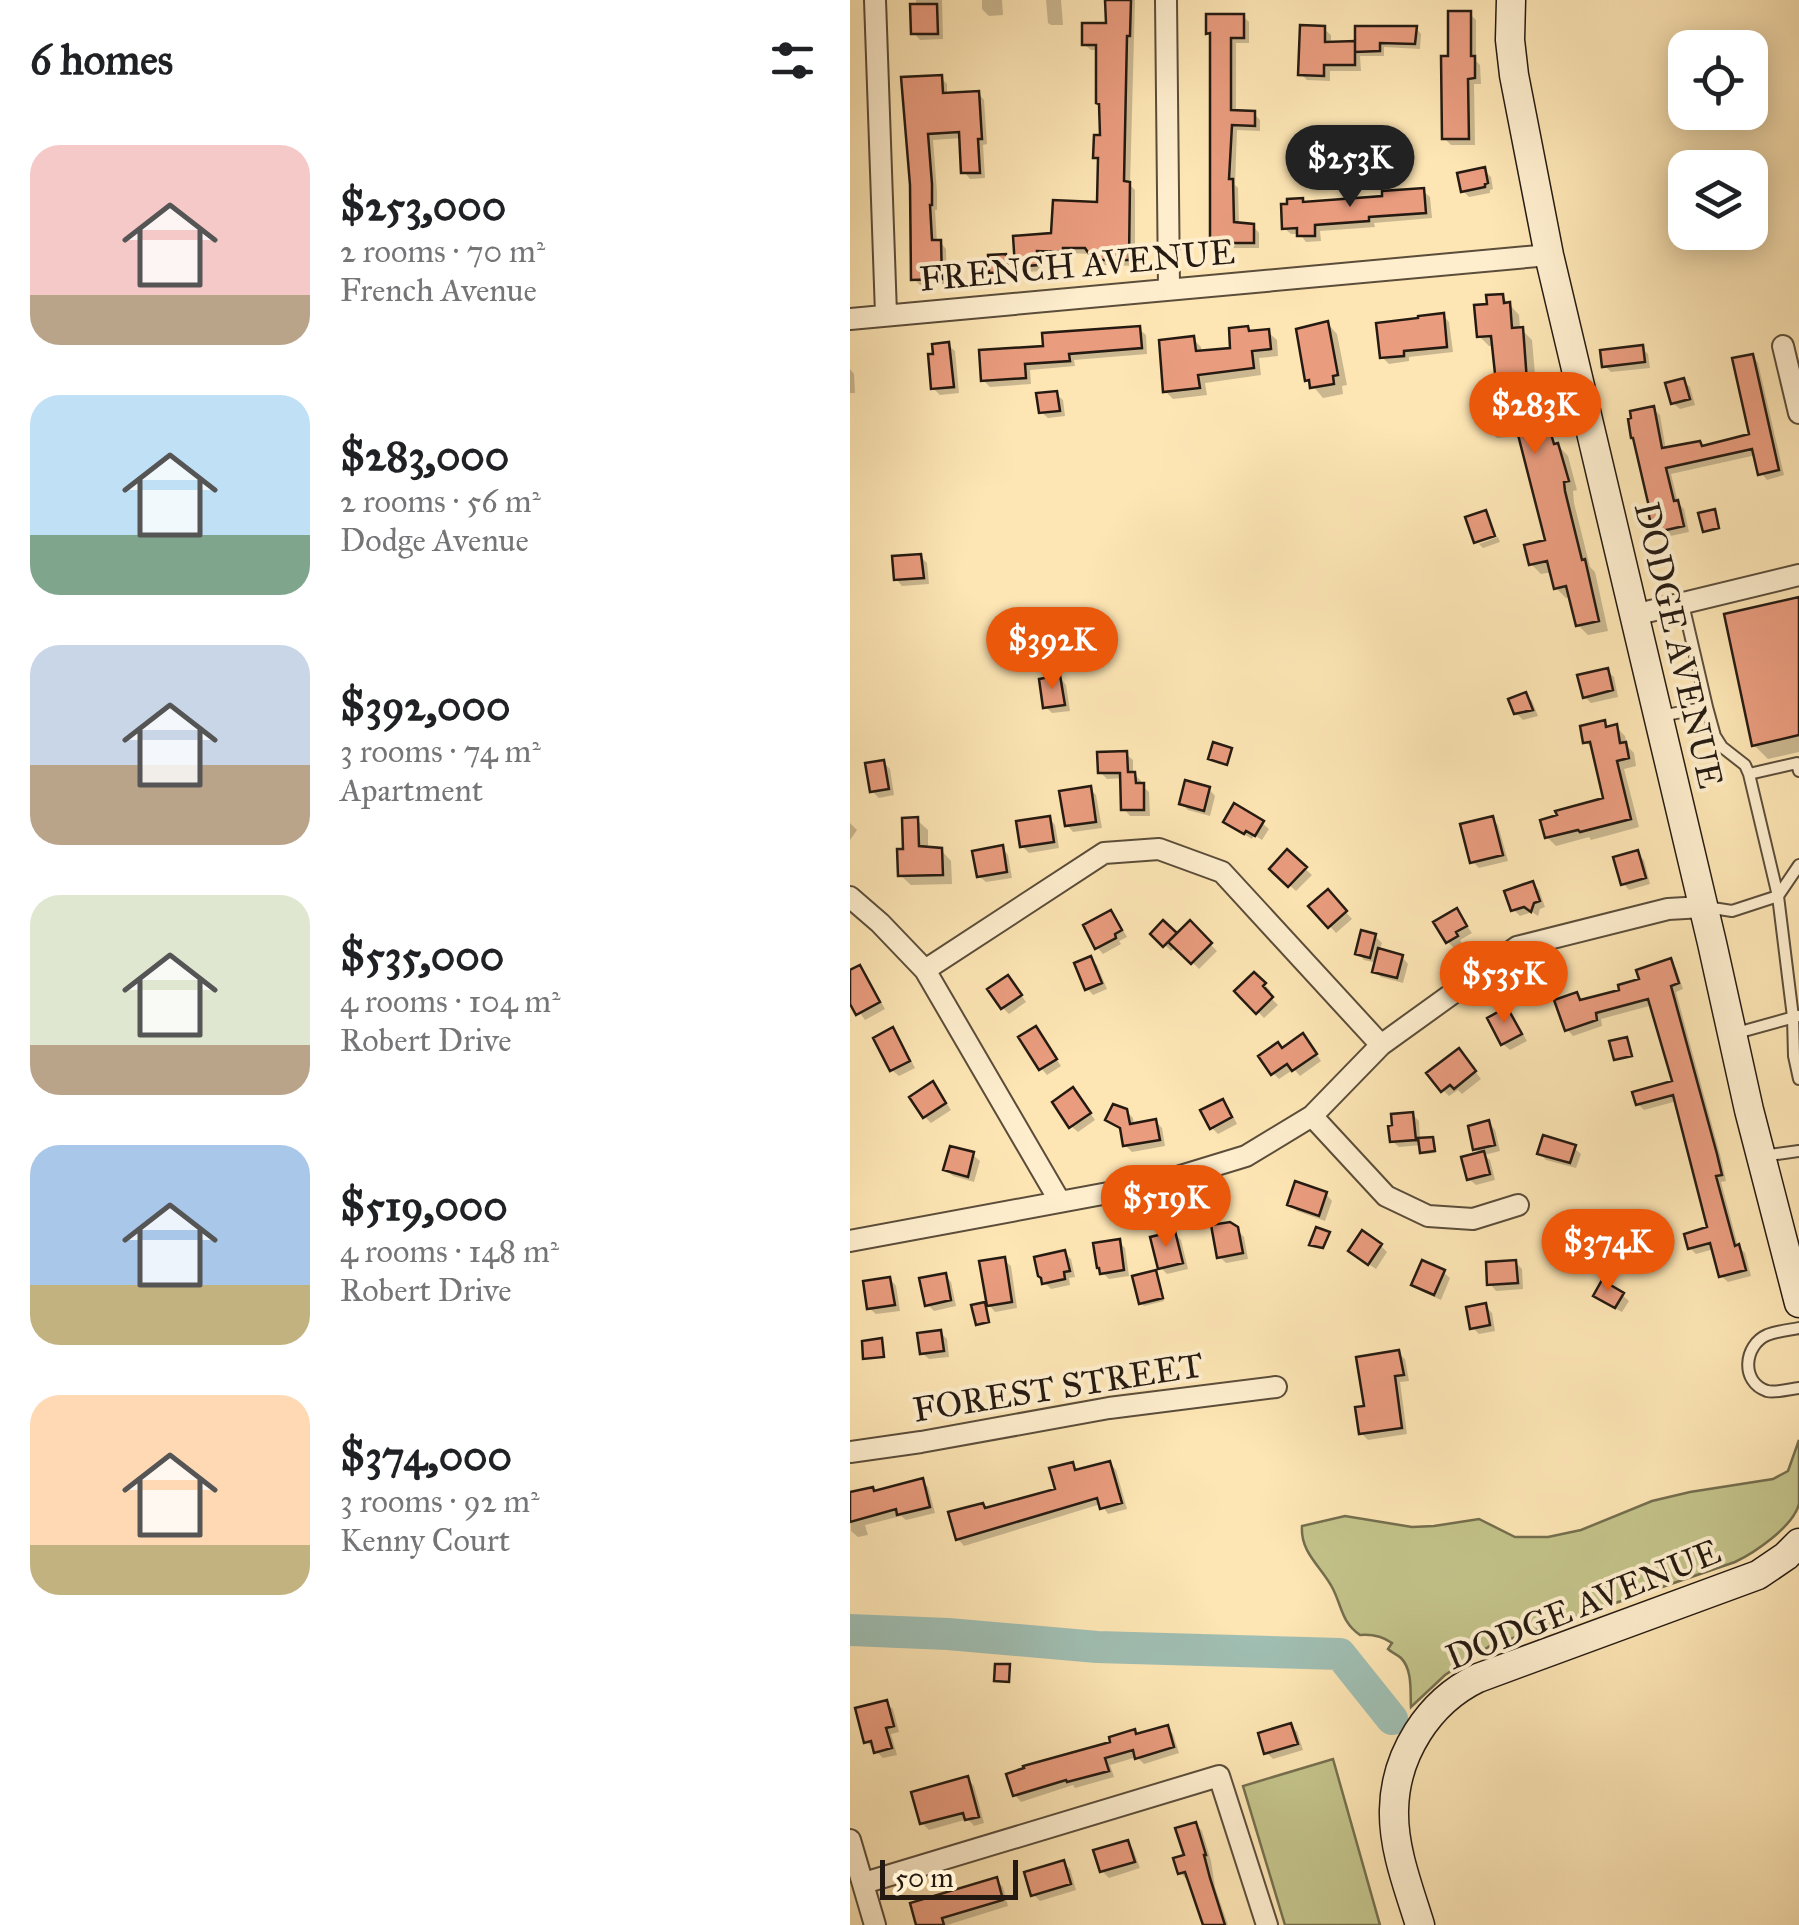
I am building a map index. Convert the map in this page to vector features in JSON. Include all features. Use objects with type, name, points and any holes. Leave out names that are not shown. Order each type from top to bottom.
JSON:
[{"type":"main road","name":"DODGE AVENUE","points":[[1511,0],[1514,75],[1549,255],[1799,1303]]},
{"type":"main road","name":"DODGE AVENUE","points":[[1420,1925],[1400,1857],[1394,1812],[1398,1782],[1412,1741],[1439,1704],[1478,1678],[1758,1575],[1799,1542]]},
{"type":"street","points":[[875,0],[886,314]]},
{"type":"street","points":[[1166,0],[1169,290]]},
{"type":"street","name":"FRENCH AVENUE","points":[[850,319],[1549,255]]},
{"type":"street","points":[[1783,346],[1799,413]]},
{"type":"street","points":[[1634,616],[1799,575]]},
{"type":"street","points":[[925,970],[1104,853],[1160,850],[1222,872],[1380,1045]]},
{"type":"street","points":[[850,897],[925,970],[1059,1200]]},
{"type":"street","points":[[850,1241],[1151,1185],[1246,1156],[1312,1116],[1380,1045],[1517,947],[1668,908],[1703,907]]},
{"type":"street","points":[[1312,1116],[1386,1196],[1428,1216],[1473,1219],[1518,1205]]},
{"type":"street","name":"FOREST STREET","points":[[850,1452],[1109,1408],[1276,1387]]},
{"type":"street","points":[[864,1882],[1219,1776],[1267,1925]]},
{"type":"street","points":[[850,1840],[875,1925]]},
{"type":"lane","points":[[1682,603],[1714,736],[1745,765],[1749,774],[1778,896],[1796,1017],[1794,1056],[1799,1080]]},
{"type":"lane","points":[[1658,716],[1707,707]]},
{"type":"lane","points":[[1749,774],[1797,763],[1799,771]]},
{"type":"lane","points":[[1703,907],[1732,910],[1778,896],[1799,865]]},
{"type":"lane","points":[[1732,1034],[1796,1017]]},
{"type":"lane","points":[[1761,1156],[1799,1151]]},
{"type":"lane","points":[[1799,1328],[1768,1334],[1756,1342],[1748,1355],[1756,1384],[1770,1392],[1799,1388]]},
{"type":"green space","points":[[1799,1440],[1799,1504],[1789,1522],[1762,1546],[1735,1562],[1490,1646],[1445,1675],[1411,1707],[1405,1663],[1388,1649],[1392,1643],[1377,1636],[1360,1635],[1349,1625],[1302,1536],[1302,1526],[1345,1516],[1412,1527],[1479,1519],[1515,1537],[1548,1537],[1581,1530],[1652,1501],[1773,1479],[1788,1471]]},
{"type":"green space","points":[[1333,1759],[1380,1925],[1285,1925],[1243,1786]]},
{"type":"building","points":[[1105,0],[1131,0],[1124,181],[1130,182],[1129,260],[1093,260],[1085,248],[1063,248],[1063,252],[1037,251],[1038,265],[1015,267],[1013,236],[1051,233],[1053,200],[1097,202],[1098,158],[1093,158],[1094,135],[1100,135],[1096,45],[1082,45],[1082,23],[1106,23]]},
{"type":"building","points":[[910,4],[937,4],[938,34],[911,34]]},
{"type":"building","points":[[1448,11],[1471,11],[1475,78],[1468,79],[1469,139],[1442,139],[1441,56],[1448,56]]},
{"type":"building","points":[[1206,14],[1244,14],[1244,38],[1231,38],[1231,110],[1255,111],[1255,126],[1232,125],[1229,179],[1233,179],[1234,222],[1254,224],[1254,243],[1210,243],[1210,33],[1206,34]]},
{"type":"building","points":[[1300,25],[1325,26],[1325,42],[1355,41],[1355,65],[1324,65],[1324,76],[1298,75]]},
{"type":"building","points":[[1355,26],[1417,26],[1415,44],[1380,43],[1380,51],[1355,52]]},
{"type":"building","points":[[942,75],[943,93],[979,91],[980,173],[961,173],[959,132],[928,134],[932,240],[941,240],[942,279],[911,280],[910,185],[901,77]]},
{"type":"building","points":[[1485,167],[1485,187],[1461,192],[1457,173]]},
{"type":"building","points":[[1424,188],[1426,213],[1315,225],[1315,236],[1297,236],[1297,228],[1282,229],[1281,204],[1287,204],[1287,199],[1303,198],[1303,202],[1382,196],[1382,191]]},
{"type":"building","points":[[1006,254],[1008,272],[989,273],[988,255]]},
{"type":"building","points":[[1503,294],[1504,303],[1510,302],[1512,328],[1523,327],[1528,395],[1541,394],[1544,436],[1551,434],[1554,444],[1558,443],[1569,481],[1564,482],[1565,491],[1599,621],[1576,626],[1566,586],[1554,589],[1547,561],[1529,565],[1524,545],[1545,540],[1516,427],[1485,429],[1483,407],[1495,407],[1496,383],[1491,336],[1477,337],[1474,305],[1487,304],[1486,295]]},
{"type":"building","points":[[1444,313],[1447,347],[1404,351],[1404,356],[1380,358],[1376,323]]},
{"type":"building","points":[[1328,321],[1338,375],[1333,376],[1334,384],[1310,388],[1309,380],[1305,381],[1296,329]]},
{"type":"building","points":[[1140,326],[1142,348],[1069,354],[1070,361],[1025,364],[1026,378],[981,381],[979,350],[1043,346],[1042,333]]},
{"type":"building","points":[[1248,326],[1249,331],[1269,329],[1271,349],[1252,351],[1254,368],[1198,375],[1200,388],[1163,392],[1159,340],[1194,336],[1196,351],[1230,348],[1229,328]]},
{"type":"building","points":[[949,342],[954,387],[931,389],[928,354],[933,354],[932,344]]},
{"type":"building","points":[[1643,345],[1645,362],[1602,367],[1600,350]]},
{"type":"building","points":[[1753,354],[1779,470],[1758,475],[1752,449],[1666,468],[1684,526],[1653,533],[1631,438],[1630,411],[1654,406],[1662,448],[1700,441],[1702,446],[1749,434],[1732,358]]},
{"type":"building","points":[[1684,378],[1690,399],[1671,404],[1665,383]]},
{"type":"building","points":[[1057,391],[1060,411],[1039,413],[1036,393]]},
{"type":"building","points":[[1715,509],[1719,528],[1703,532],[1698,513]]},
{"type":"building","points":[[1486,510],[1495,536],[1474,543],[1465,517]]},
{"type":"building","points":[[921,554],[924,578],[894,580],[892,556]]},
{"type":"building","points":[[1799,597],[1799,735],[1752,746],[1724,614]]},
{"type":"building","points":[[1608,668],[1613,690],[1583,698],[1577,675]]},
{"type":"building","points":[[1060,675],[1065,705],[1043,708],[1039,679]]},
{"type":"building","points":[[1526,692],[1533,710],[1514,714],[1508,699]]},
{"type":"building","points":[[1605,720],[1606,727],[1617,724],[1620,743],[1626,742],[1629,758],[1617,761],[1631,819],[1545,838],[1540,820],[1557,815],[1555,811],[1603,798],[1590,742],[1583,743],[1580,726]]},
{"type":"building","points":[[1213,742],[1232,748],[1227,765],[1208,759]]},
{"type":"building","points":[[1127,751],[1128,772],[1135,772],[1136,783],[1144,783],[1144,810],[1121,810],[1120,773],[1098,773],[1097,752]]},
{"type":"building","points":[[884,760],[889,789],[870,792],[865,763]]},
{"type":"building","points":[[1185,780],[1210,787],[1204,811],[1179,804]]},
{"type":"building","points":[[1091,786],[1096,822],[1065,826],[1059,791]]},
{"type":"building","points":[[1234,803],[1264,821],[1255,836],[1223,822]]},
{"type":"building","points":[[1050,816],[1054,842],[1020,847],[1016,821]]},
{"type":"building","points":[[1493,816],[1503,855],[1470,863],[1460,824]]},
{"type":"building","points":[[918,817],[919,846],[942,848],[943,875],[898,876],[897,849],[903,849],[902,818]]},
{"type":"building","points":[[1003,845],[1007,872],[977,877],[972,851]]},
{"type":"building","points":[[1287,849],[1307,867],[1288,887],[1269,869]]},
{"type":"building","points":[[1638,850],[1646,878],[1621,885],[1613,857]]},
{"type":"building","points":[[1533,881],[1540,901],[1534,903],[1531,912],[1524,907],[1511,911],[1504,891]]},
{"type":"building","points":[[1328,889],[1347,911],[1328,928],[1308,906]]},
{"type":"building","points":[[1457,908],[1467,926],[1446,943],[1433,922]]},
{"type":"building","points":[[1111,910],[1122,930],[1115,934],[1116,938],[1095,949],[1083,925]]},
{"type":"building","points":[[1163,920],[1177,933],[1163,947],[1150,934]]},
{"type":"building","points":[[1190,920],[1212,943],[1191,964],[1168,942]]},
{"type":"building","points":[[1361,930],[1376,934],[1370,958],[1355,954]]},
{"type":"building","points":[[1378,948],[1403,955],[1397,978],[1372,972]]},
{"type":"building","points":[[1091,956],[1102,983],[1085,990],[1074,963]]},
{"type":"building","points":[[1671,958],[1679,983],[1671,986],[1722,1175],[1716,1176],[1735,1246],[1739,1244],[1746,1270],[1719,1277],[1710,1243],[1688,1249],[1684,1234],[1707,1227],[1673,1095],[1636,1105],[1632,1092],[1672,1081],[1648,999],[1596,1013],[1597,1020],[1565,1031],[1554,1000],[1577,992],[1580,1000],[1619,990],[1618,985],[1639,979],[1636,970]]},
{"type":"building","points":[[860,965],[880,1002],[856,1015],[850,1004],[850,970]]},
{"type":"building","points":[[1254,972],[1273,997],[1256,1014],[1234,991]]},
{"type":"building","points":[[1008,975],[1022,995],[1001,1009],[987,989]]},
{"type":"building","points":[[1507,1007],[1522,1034],[1501,1045],[1487,1018]]},
{"type":"building","points":[[1036,1026],[1057,1059],[1039,1070],[1018,1037]]},
{"type":"building","points":[[893,1027],[910,1061],[890,1071],[873,1038]]},
{"type":"building","points":[[1303,1033],[1317,1054],[1292,1071],[1287,1064],[1271,1075],[1258,1056],[1278,1042],[1282,1048]]},
{"type":"building","points":[[1627,1037],[1632,1056],[1614,1060],[1609,1041]]},
{"type":"building","points":[[1459,1048],[1476,1071],[1454,1089],[1450,1085],[1441,1092],[1426,1073]]},
{"type":"building","points":[[933,1081],[946,1103],[923,1118],[909,1097]]},
{"type":"building","points":[[1073,1087],[1091,1113],[1069,1128],[1052,1102]]},
{"type":"building","points":[[1223,1099],[1232,1117],[1210,1129],[1200,1110]]},
{"type":"building","points":[[1113,1104],[1127,1109],[1130,1124],[1156,1119],[1160,1140],[1123,1146],[1120,1128],[1105,1120]]},
{"type":"building","points":[[1413,1112],[1416,1140],[1390,1142],[1391,1114]]},
{"type":"building","points":[[1489,1120],[1495,1145],[1473,1150],[1468,1126]]},
{"type":"building","points":[[1543,1135],[1576,1145],[1570,1163],[1537,1154]]},
{"type":"building","points":[[1433,1137],[1435,1151],[1420,1153],[1418,1138]]},
{"type":"building","points":[[950,1146],[974,1152],[968,1177],[943,1170]]},
{"type":"building","points":[[1484,1151],[1490,1174],[1467,1180],[1461,1157]]},
{"type":"building","points":[[1295,1181],[1327,1192],[1319,1216],[1287,1205]]},
{"type":"building","points":[[1580,1221],[1602,1235],[1585,1263],[1562,1249]]},
{"type":"building","points":[[1230,1222],[1238,1227],[1243,1253],[1217,1258],[1211,1225]]},
{"type":"building","points":[[1316,1227],[1330,1232],[1323,1248],[1309,1245]]},
{"type":"building","points":[[1362,1230],[1382,1244],[1368,1265],[1348,1251]]},
{"type":"building","points":[[1175,1231],[1183,1263],[1158,1269],[1150,1237]]},
{"type":"building","points":[[1120,1239],[1124,1270],[1100,1274],[1093,1243]]},
{"type":"building","points":[[1065,1250],[1070,1271],[1064,1272],[1065,1279],[1042,1284],[1034,1257]]},
{"type":"building","points":[[1005,1257],[1012,1302],[987,1306],[979,1261]]},
{"type":"building","points":[[1422,1260],[1445,1270],[1434,1295],[1411,1285]]},
{"type":"building","points":[[1516,1260],[1518,1283],[1487,1285],[1486,1262]]},
{"type":"building","points":[[1156,1270],[1163,1298],[1139,1304],[1132,1276]]},
{"type":"building","points":[[946,1273],[951,1300],[925,1306],[919,1278]]},
{"type":"building","points":[[890,1277],[895,1305],[867,1309],[863,1281]]},
{"type":"building","points":[[1602,1280],[1624,1293],[1615,1308],[1593,1296]]},
{"type":"building","points":[[985,1302],[989,1322],[976,1325],[971,1305]]},
{"type":"building","points":[[1486,1303],[1490,1325],[1470,1329],[1466,1307]]},
{"type":"building","points":[[941,1330],[944,1351],[920,1354],[917,1333]]},
{"type":"building","points":[[882,1338],[884,1357],[863,1359],[862,1341]]},
{"type":"building","points":[[1399,1350],[1404,1375],[1395,1376],[1402,1428],[1359,1434],[1355,1407],[1364,1406],[1356,1357]]},
{"type":"building","points":[[1110,1461],[1122,1503],[1100,1509],[1097,1498],[956,1540],[948,1512],[983,1503],[985,1508],[1055,1489],[1049,1468],[1073,1462],[1075,1470]]},
{"type":"building","points":[[923,1478],[930,1507],[897,1515],[896,1509],[850,1522],[850,1492],[873,1487],[874,1491]]},
{"type":"building","points":[[995,1664],[1010,1664],[1009,1682],[994,1681]]},
{"type":"building","points":[[887,1700],[894,1726],[886,1728],[892,1748],[874,1753],[871,1741],[864,1743],[855,1708]]},
{"type":"building","points":[[1291,1723],[1298,1744],[1264,1754],[1258,1733]]},
{"type":"building","points":[[1168,1725],[1174,1747],[1135,1759],[1133,1750],[1105,1758],[1109,1771],[1013,1796],[1006,1774],[1023,1766],[1110,1742],[1109,1737],[1135,1729],[1136,1734]]},
{"type":"building","points":[[968,1776],[979,1817],[965,1820],[963,1813],[920,1824],[911,1792]]},
{"type":"building","points":[[1196,1822],[1225,1925],[1203,1925],[1185,1872],[1178,1874],[1173,1858],[1184,1855],[1175,1828]]},
{"type":"building","points":[[1128,1840],[1135,1862],[1100,1872],[1093,1850]]},
{"type":"building","points":[[1064,1860],[1071,1884],[1031,1896],[1024,1872]]},
{"type":"building","points":[[997,1877],[1003,1900],[942,1918],[944,1925],[916,1925],[910,1903]]},
{"type":"waterway","points":[[850,1630],[1097,1647],[1340,1654],[1392,1719]]}]
